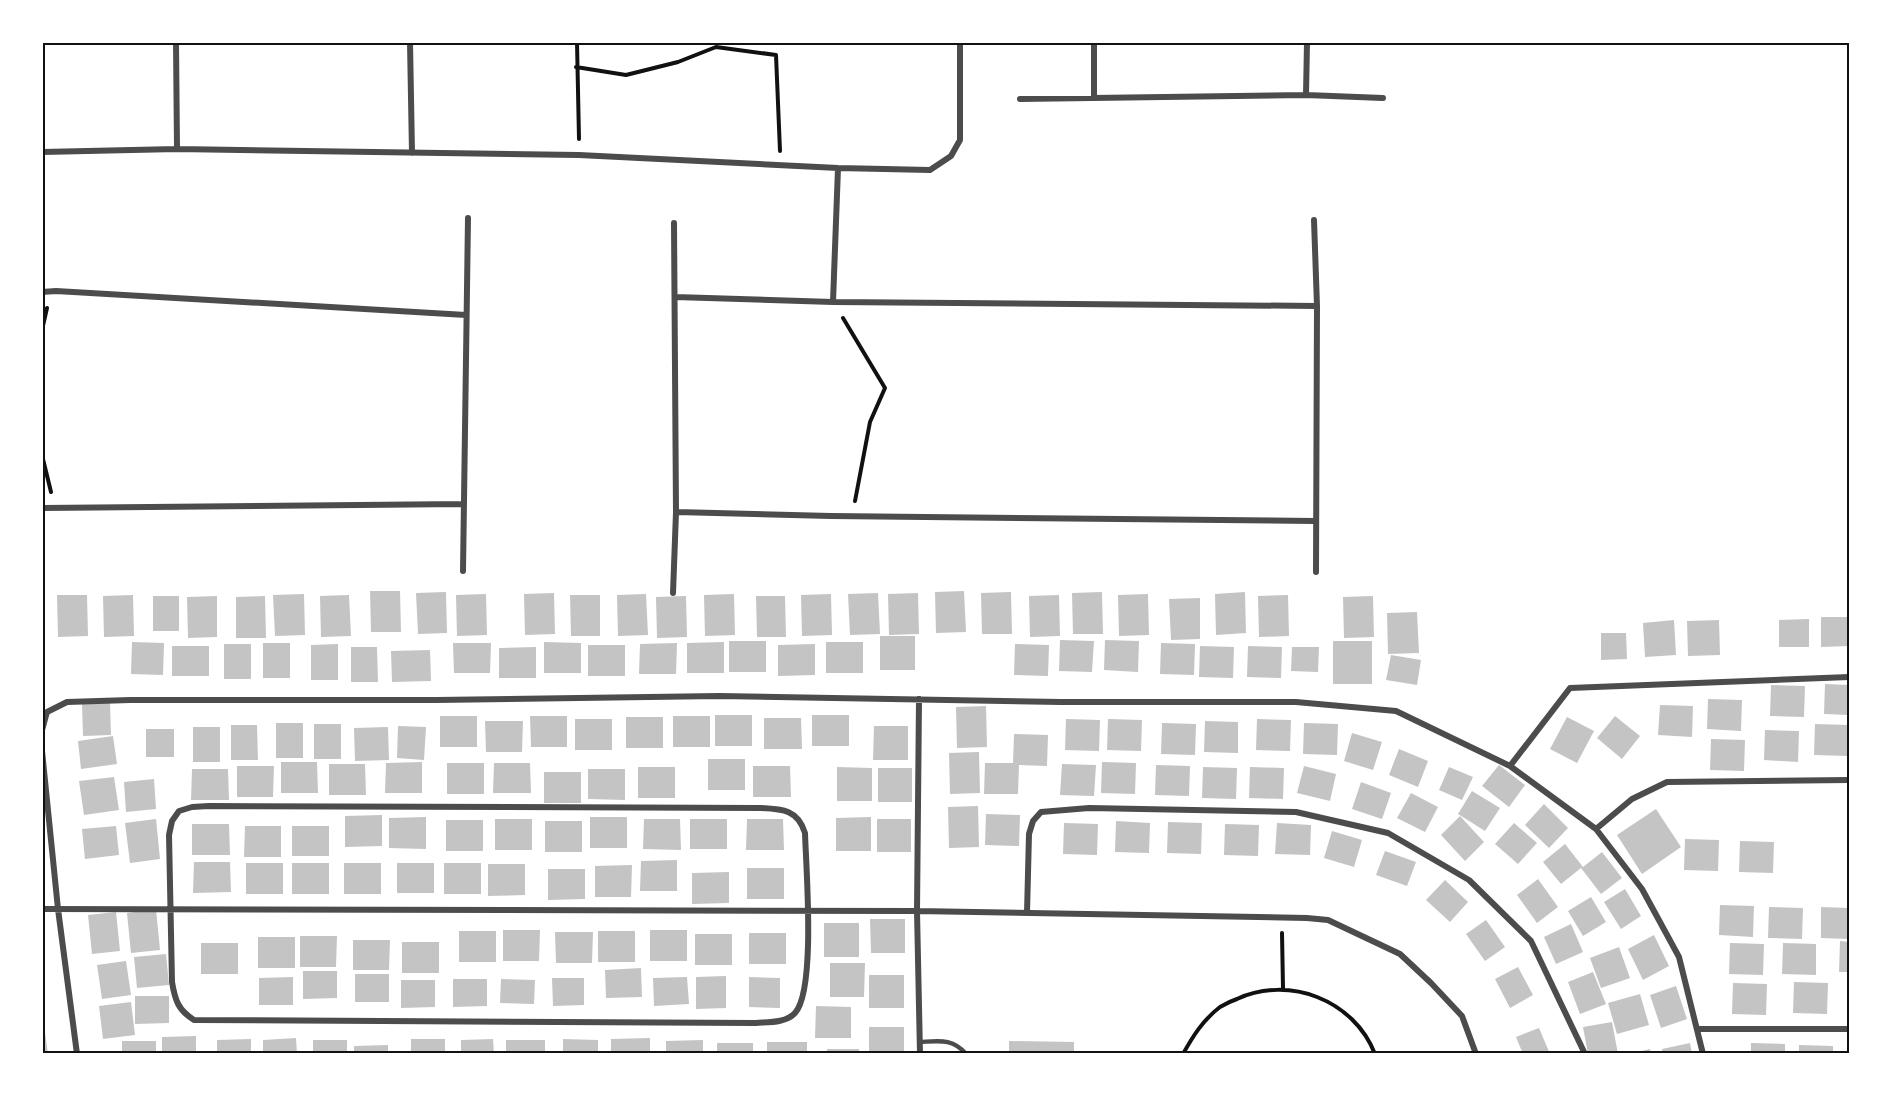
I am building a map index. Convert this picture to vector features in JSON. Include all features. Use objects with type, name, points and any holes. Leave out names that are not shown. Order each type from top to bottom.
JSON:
[{"type":"street","points":[[176,42],[177,149]]},
{"type":"street","points":[[410,42],[412,153]]},
{"type":"street","points":[[42,152],[177,149],[579,155],[838,168],[930,170],[951,156],[960,140],[960,42]]},
{"type":"street","points":[[1094,42],[1094,97]]},
{"type":"street","points":[[1306,95],[1307,42]]},
{"type":"street","points":[[1020,99],[1306,95],[1383,98]]},
{"type":"street","points":[[833,302],[838,168]]},
{"type":"street","points":[[463,571],[468,218]]},
{"type":"street","points":[[1314,220],[1317,306],[1316,572]]},
{"type":"street","points":[[673,593],[676,512],[674,223]]},
{"type":"street","points":[[42,292],[466,315]]},
{"type":"street","points":[[675,297],[833,302],[1317,306]]},
{"type":"street","points":[[42,508],[463,504]]},
{"type":"street","points":[[676,512],[831,516],[1315,521]]},
{"type":"street","points":[[1510,766],[1570,688],[1849,676]]},
{"type":"street","points":[[42,730],[47,712],[67,702],[196,699],[436,700],[719,696],[1061,702],[1296,702],[1396,711],[1510,766],[1596,829],[1642,889],[1679,957],[1702,1054]]},
{"type":"street","points":[[919,699],[917,911],[921,1054]]},
{"type":"street","points":[[42,751],[58,909],[77,1054]]},
{"type":"street","points":[[1596,829],[1632,799],[1667,782],[1849,780]]},
{"type":"street","points":[[192,807],[761,808],[789,812],[801,820],[805,833],[808,971],[803,1000],[795,1014],[779,1021],[756,1023],[209,1022],[194,1020],[183,1013],[176,1002],[172,982],[169,908],[169,835],[172,821],[179,811],[192,807]]},
{"type":"street","points":[[1027,913],[1029,834],[1033,821],[1041,812],[1089,808],[1296,812],[1388,833],[1469,880],[1531,941],[1585,1054]]},
{"type":"street","points":[[42,909],[917,911],[1282,917],[1329,920],[1400,954],[1462,1016],[1476,1054]]},
{"type":"street","points":[[1697,1029],[1849,1029]]},
{"type":"lane","points":[[920,1042],[945,1041],[959,1045],[966,1054]]},
{"type":"path","points":[[577,42],[579,155]]},
{"type":"path","points":[[576,67],[626,75],[678,62],[716,46],[776,55],[781,165]]},
{"type":"path","points":[[831,516],[856,500],[870,422],[885,388],[833,302]]},
{"type":"path","points":[[42,455],[55,508]]},
{"type":"path","points":[[1282,917],[1283,988]]},
{"type":"path","points":[[1183,1054],[1197,1028],[1221,1006],[1251,992],[1283,988],[1321,997],[1353,1019],[1375,1054]]},
{"type":"building","points":[[370,591],[400,591],[401,632],[371,632]]},
{"type":"building","points":[[964,591],[966,632],[936,633],[935,592]]},
{"type":"building","points":[[446,592],[447,633],[418,634],[416,593]]},
{"type":"building","points":[[1011,592],[1012,634],[982,634],[981,593]]},
{"type":"building","points":[[1102,592],[1103,634],[1073,634],[1072,593]]},
{"type":"building","points":[[1245,592],[1246,633],[1216,635],[1215,594]]},
{"type":"building","points":[[554,593],[555,634],[525,635],[524,594]]},
{"type":"building","points":[[878,593],[880,634],[850,635],[848,594]]},
{"type":"building","points":[[918,593],[919,634],[889,635],[888,594]]},
{"type":"building","points":[[304,594],[305,635],[275,636],[273,595]]},
{"type":"building","points":[[486,594],[487,635],[457,636],[456,595]]},
{"type":"building","points":[[646,594],[648,635],[618,636],[617,595]]},
{"type":"building","points":[[734,594],[735,635],[705,636],[704,595]]},
{"type":"building","points":[[831,594],[832,635],[802,636],[801,595]]},
{"type":"building","points":[[1148,594],[1149,635],[1119,636],[1118,595]]},
{"type":"building","points":[[57,595],[87,595],[88,636],[58,637]]},
{"type":"building","points":[[133,595],[134,636],[104,637],[103,596]]},
{"type":"building","points":[[349,595],[351,636],[321,637],[320,596]]},
{"type":"building","points":[[570,595],[600,595],[600,636],[571,636]]},
{"type":"building","points":[[1059,595],[1060,636],[1030,637],[1029,596]]},
{"type":"building","points":[[1288,595],[1289,636],[1259,637],[1258,596]]},
{"type":"building","points":[[153,596],[179,596],[179,631],[153,631]]},
{"type":"building","points":[[217,596],[217,637],[188,638],[187,597]]},
{"type":"building","points":[[265,596],[266,638],[236,638],[236,597]]},
{"type":"building","points":[[686,596],[687,637],[657,638],[656,597]]},
{"type":"building","points":[[756,596],[785,596],[786,637],[757,637]]},
{"type":"building","points":[[1373,596],[1374,637],[1344,638],[1343,597]]},
{"type":"building","points":[[1200,598],[1200,639],[1171,640],[1169,599]]},
{"type":"building","points":[[1417,612],[1419,653],[1388,654],[1387,613]]},
{"type":"building","points":[[1821,617],[1849,617],[1849,646],[1821,647]]},
{"type":"building","points":[[1809,619],[1809,647],[1779,647],[1779,620]]},
{"type":"building","points":[[1674,620],[1676,655],[1645,657],[1643,623]]},
{"type":"building","points":[[1719,620],[1720,655],[1688,656],[1687,621]]},
{"type":"building","points":[[1601,633],[1626,633],[1627,659],[1601,660]]},
{"type":"building","points":[[880,636],[915,636],[915,670],[880,670]]},
{"type":"building","points":[[1060,640],[1094,641],[1092,672],[1059,671]]},
{"type":"building","points":[[1105,640],[1139,641],[1138,672],[1104,670]]},
{"type":"building","points":[[729,641],[766,641],[766,672],[729,672]]},
{"type":"building","points":[[1333,641],[1372,641],[1372,684],[1333,684]]},
{"type":"building","points":[[132,642],[164,643],[163,675],[131,674]]},
{"type":"building","points":[[544,642],[581,643],[581,673],[544,673]]},
{"type":"building","points":[[724,642],[724,673],[687,673],[687,643]]},
{"type":"building","points":[[826,642],[863,642],[863,673],[826,673]]},
{"type":"building","points":[[263,643],[290,643],[290,678],[263,678]]},
{"type":"building","points":[[453,643],[491,643],[490,673],[454,673]]},
{"type":"building","points":[[677,643],[676,674],[639,674],[640,644]]},
{"type":"building","points":[[1161,643],[1195,644],[1194,675],[1160,674]]},
{"type":"building","points":[[224,644],[251,644],[251,679],[224,679]]},
{"type":"building","points":[[338,644],[338,680],[311,680],[311,645]]},
{"type":"building","points":[[815,644],[815,675],[778,676],[778,645]]},
{"type":"building","points":[[1015,644],[1049,645],[1048,676],[1014,675]]},
{"type":"building","points":[[588,645],[625,645],[625,676],[588,676]]},
{"type":"building","points":[[172,646],[209,646],[209,676],[172,676]]},
{"type":"building","points":[[1200,646],[1234,647],[1233,678],[1199,677]]},
{"type":"building","points":[[1248,646],[1282,647],[1281,678],[1247,677]]},
{"type":"building","points":[[351,647],[377,647],[378,682],[351,682]]},
{"type":"building","points":[[536,647],[536,678],[499,678],[499,648]]},
{"type":"building","points":[[1292,647],[1319,647],[1318,672],[1291,671]]},
{"type":"building","points":[[430,650],[431,681],[392,682],[391,651]]},
{"type":"building","points":[[1391,655],[1421,660],[1417,685],[1386,680]]},
{"type":"building","points":[[1825,684],[1849,685],[1849,715],[1824,714]]},
{"type":"building","points":[[1771,685],[1805,686],[1804,717],[1770,716]]},
{"type":"building","points":[[1708,699],[1742,700],[1741,731],[1707,729]]},
{"type":"building","points":[[82,703],[110,703],[111,735],[83,736]]},
{"type":"building","points":[[1660,705],[1693,706],[1692,737],[1658,735]]},
{"type":"building","points":[[986,706],[987,747],[957,748],[956,707]]},
{"type":"building","points":[[715,715],[752,715],[752,746],[715,746]]},
{"type":"building","points":[[812,715],[849,715],[849,746],[812,746]]},
{"type":"building","points":[[440,716],[477,716],[477,747],[440,747]]},
{"type":"building","points":[[530,716],[567,716],[567,747],[531,747]]},
{"type":"building","points":[[673,716],[710,716],[710,747],[673,747]]},
{"type":"building","points":[[1615,716],[1640,736],[1622,759],[1597,738]]},
{"type":"building","points":[[626,717],[663,717],[663,748],[626,748]]},
{"type":"building","points":[[1567,717],[1594,731],[1577,763],[1550,749]]},
{"type":"building","points":[[764,718],[801,718],[802,749],[764,749]]},
{"type":"building","points":[[575,719],[612,719],[612,750],[575,750]]},
{"type":"building","points":[[1066,719],[1100,720],[1099,751],[1065,750]]},
{"type":"building","points":[[1108,719],[1142,720],[1141,751],[1107,750]]},
{"type":"building","points":[[1257,719],[1291,720],[1290,751],[1256,750]]},
{"type":"building","points":[[485,721],[523,721],[522,752],[486,752]]},
{"type":"building","points":[[1205,721],[1238,722],[1238,753],[1204,752]]},
{"type":"building","points":[[276,723],[303,723],[303,758],[276,758]]},
{"type":"building","points":[[1162,723],[1196,724],[1195,755],[1161,754]]},
{"type":"building","points":[[1304,723],[1338,724],[1337,755],[1303,754]]},
{"type":"building","points":[[314,724],[341,724],[341,759],[314,759]]},
{"type":"building","points":[[1815,724],[1849,725],[1848,756],[1814,755]]},
{"type":"building","points":[[231,725],[257,725],[258,760],[231,760]]},
{"type":"building","points":[[398,726],[426,727],[424,760],[397,758]]},
{"type":"building","points":[[874,726],[908,726],[908,760],[873,760]]},
{"type":"building","points":[[193,727],[220,727],[220,762],[193,762]]},
{"type":"building","points":[[388,727],[389,760],[355,761],[354,728]]},
{"type":"building","points":[[146,729],[174,729],[174,757],[146,757]]},
{"type":"building","points":[[1765,730],[1799,731],[1798,762],[1764,760]]},
{"type":"building","points":[[1352,733],[1382,742],[1373,770],[1344,761]]},
{"type":"building","points":[[1014,734],[1048,735],[1047,766],[1019,765],[1018,794],[984,794],[985,763],[1013,763]]},
{"type":"building","points":[[113,736],[117,764],[81,769],[78,741]]},
{"type":"building","points":[[1711,739],[1745,740],[1744,771],[1710,770]]},
{"type":"building","points":[[1399,749],[1428,761],[1418,787],[1389,775]]},
{"type":"building","points":[[979,752],[980,793],[950,794],[949,753]]},
{"type":"building","points":[[708,759],[745,759],[745,790],[708,790]]},
{"type":"building","points":[[281,762],[317,762],[318,793],[281,793]]},
{"type":"building","points":[[422,762],[422,793],[385,793],[386,763]]},
{"type":"building","points":[[1102,762],[1136,763],[1135,794],[1101,793]]},
{"type":"building","points":[[447,763],[484,763],[484,794],[447,794]]},
{"type":"building","points":[[494,763],[530,763],[531,793],[493,793]]},
{"type":"building","points":[[329,764],[365,764],[366,795],[329,795]]},
{"type":"building","points":[[1062,764],[1096,765],[1094,796],[1060,795]]},
{"type":"building","points":[[1156,765],[1190,766],[1189,796],[1155,795]]},
{"type":"building","points":[[1499,765],[1525,785],[1509,807],[1482,786]]},
{"type":"building","points":[[237,766],[274,766],[273,797],[237,797]]},
{"type":"building","points":[[753,766],[790,766],[791,797],[753,797]]},
{"type":"building","points":[[1304,766],[1336,774],[1330,801],[1297,793]]},
{"type":"building","points":[[638,767],[675,767],[675,798],[638,798]]},
{"type":"building","points":[[837,767],[872,768],[872,801],[837,801]]},
{"type":"building","points":[[1203,767],[1237,768],[1236,799],[1202,798]]},
{"type":"building","points":[[1250,767],[1284,768],[1283,799],[1249,798]]},
{"type":"building","points":[[1449,767],[1473,777],[1462,800],[1439,790]]},
{"type":"building","points":[[878,768],[912,768],[912,802],[878,802]]},
{"type":"building","points":[[192,769],[228,769],[229,800],[191,800]]},
{"type":"building","points":[[588,769],[625,769],[625,800],[588,799]]},
{"type":"building","points":[[544,772],[581,772],[581,803],[544,803]]},
{"type":"building","points":[[114,777],[119,810],[84,815],[79,781]]},
{"type":"building","points":[[154,779],[156,809],[126,812],[124,782]]},
{"type":"building","points":[[1361,782],[1391,793],[1382,819],[1352,809]]},
{"type":"building","points":[[1472,791],[1500,808],[1485,831],[1458,814]]},
{"type":"building","points":[[1411,793],[1438,807],[1425,832],[1397,818]]},
{"type":"building","points":[[1544,804],[1568,828],[1549,848],[1525,825]]},
{"type":"building","points":[[978,806],[979,847],[949,848],[948,807]]},
{"type":"building","points":[[1656,809],[1681,847],[1642,874],[1617,835]]},
{"type":"building","points":[[986,814],[1020,815],[1019,846],[985,845]]},
{"type":"building","points":[[382,815],[382,846],[345,847],[345,816]]},
{"type":"building","points":[[1460,816],[1484,842],[1465,861],[1441,835]]},
{"type":"building","points":[[426,817],[426,849],[389,848],[389,818]]},
{"type":"building","points":[[590,817],[627,817],[627,848],[590,848]]},
{"type":"building","points":[[871,817],[871,851],[836,851],[836,818]]},
{"type":"building","points":[[156,819],[160,859],[130,863],[125,823]]},
{"type":"building","points":[[495,819],[532,819],[532,850],[495,850]]},
{"type":"building","points":[[644,819],[680,819],[681,850],[643,849]]},
{"type":"building","points":[[690,819],[727,819],[727,849],[690,849]]},
{"type":"building","points":[[747,819],[783,819],[784,850],[746,850]]},
{"type":"building","points":[[877,819],[911,819],[911,852],[877,852]]},
{"type":"building","points":[[446,820],[483,820],[483,851],[446,851]]},
{"type":"building","points":[[545,821],[582,821],[582,852],[545,852]]},
{"type":"building","points":[[1116,821],[1150,823],[1149,853],[1115,852]]},
{"type":"building","points":[[1168,822],[1202,823],[1201,854],[1167,853]]},
{"type":"building","points":[[1064,823],[1098,824],[1097,855],[1063,854]]},
{"type":"building","points":[[1277,823],[1311,825],[1310,855],[1275,854]]},
{"type":"building","points":[[1514,823],[1537,843],[1518,864],[1495,844]]},
{"type":"building","points":[[192,824],[229,824],[230,855],[192,855]]},
{"type":"building","points":[[1225,824],[1259,825],[1258,856],[1224,855]]},
{"type":"building","points":[[116,826],[119,855],[85,859],[82,829]]},
{"type":"building","points":[[245,826],[281,826],[281,857],[244,857]]},
{"type":"building","points":[[292,826],[329,826],[329,856],[292,856]]},
{"type":"building","points":[[1332,831],[1362,840],[1354,867],[1324,858]]},
{"type":"building","points":[[1685,839],[1719,840],[1718,871],[1684,870]]},
{"type":"building","points":[[1740,841],[1774,842],[1773,873],[1739,872]]},
{"type":"building","points":[[1565,844],[1583,867],[1602,852],[1622,878],[1601,894],[1581,868],[1561,884],[1543,862]]},
{"type":"building","points":[[1385,851],[1416,862],[1407,886],[1376,875]]},
{"type":"building","points":[[677,860],[677,891],[640,891],[641,861]]},
{"type":"building","points":[[194,862],[230,862],[231,892],[193,893]]},
{"type":"building","points":[[246,863],[283,863],[283,894],[246,894]]},
{"type":"building","points":[[292,863],[329,863],[329,894],[292,894]]},
{"type":"building","points":[[344,863],[381,863],[381,894],[344,894]]},
{"type":"building","points":[[397,863],[434,863],[434,893],[397,893]]},
{"type":"building","points":[[444,863],[481,863],[481,894],[444,894]]},
{"type":"building","points":[[488,864],[525,864],[525,895],[488,896]]},
{"type":"building","points":[[632,865],[631,897],[595,897],[595,866]]},
{"type":"building","points":[[747,868],[784,868],[784,899],[747,899]]},
{"type":"building","points":[[548,869],[585,869],[585,899],[548,900]]},
{"type":"building","points":[[729,872],[729,903],[692,904],[692,873]]},
{"type":"building","points":[[1538,879],[1558,907],[1537,923],[1517,895]]},
{"type":"building","points":[[1445,880],[1468,902],[1450,922],[1426,900]]},
{"type":"building","points":[[1625,889],[1641,916],[1621,929],[1604,902]]},
{"type":"building","points":[[1591,897],[1606,922],[1583,936],[1568,911]]},
{"type":"building","points":[[1720,905],[1754,906],[1753,937],[1719,935]]},
{"type":"building","points":[[1769,907],[1803,908],[1802,939],[1768,938]]},
{"type":"building","points":[[1821,907],[1849,908],[1849,939],[1821,938]]},
{"type":"building","points":[[156,909],[160,950],[131,953],[127,913]]},
{"type":"building","points":[[116,912],[120,951],[92,954],[88,915]]},
{"type":"building","points":[[870,919],[905,919],[905,953],[871,953]]},
{"type":"building","points":[[1486,920],[1505,947],[1485,961],[1466,934]]},
{"type":"building","points":[[824,923],[859,923],[859,957],[824,957]]},
{"type":"building","points":[[1571,924],[1583,952],[1556,964],[1544,937]]},
{"type":"building","points":[[503,930],[540,930],[539,961],[503,961]]},
{"type":"building","points":[[650,930],[687,930],[687,961],[650,961]]},
{"type":"building","points":[[459,931],[496,931],[496,962],[459,962]]},
{"type":"building","points":[[598,931],[635,931],[635,962],[598,962]]},
{"type":"building","points":[[555,932],[593,932],[592,963],[556,963]]},
{"type":"building","points":[[749,933],[786,933],[786,964],[749,964]]},
{"type":"building","points":[[695,934],[732,934],[732,965],[695,965]]},
{"type":"building","points":[[1654,935],[1669,966],[1643,980],[1628,949]]},
{"type":"building","points":[[300,936],[337,936],[336,967],[300,967]]},
{"type":"building","points":[[258,937],[295,937],[295,968],[258,968]]},
{"type":"building","points":[[353,940],[390,940],[389,970],[353,970]]},
{"type":"building","points":[[1840,941],[1849,942],[1849,972],[1839,972]]},
{"type":"building","points":[[402,942],[439,942],[439,973],[402,973]]},
{"type":"building","points":[[201,943],[238,943],[238,974],[201,974]]},
{"type":"building","points":[[1730,943],[1764,944],[1763,975],[1729,974]]},
{"type":"building","points":[[1783,943],[1816,944],[1816,975],[1782,974]]},
{"type":"building","points":[[1619,947],[1630,978],[1601,988],[1590,958]]},
{"type":"building","points":[[166,954],[169,985],[137,988],[134,957]]},
{"type":"building","points":[[126,961],[131,995],[102,999],[97,965]]},
{"type":"building","points":[[830,963],[865,963],[864,997],[830,997]]},
{"type":"building","points":[[1518,967],[1533,995],[1510,1008],[1495,979]]},
{"type":"building","points":[[641,968],[642,997],[606,998],[605,970]]},
{"type":"building","points":[[303,971],[337,971],[337,998],[303,999]]},
{"type":"building","points":[[1593,972],[1606,1004],[1580,1014],[1568,982]]},
{"type":"building","points":[[355,974],[389,974],[389,1002],[355,1002]]},
{"type":"building","points":[[869,975],[904,975],[904,1008],[869,1008]]},
{"type":"building","points":[[726,976],[726,1008],[696,1009],[696,977]]},
{"type":"building","points":[[293,977],[293,1005],[259,1005],[259,978]]},
{"type":"building","points":[[687,977],[689,1004],[654,1006],[653,978]]},
{"type":"building","points":[[749,977],[780,978],[780,1008],[749,1007]]},
{"type":"building","points":[[552,978],[584,978],[584,1005],[553,1006]]},
{"type":"building","points":[[453,979],[487,979],[487,1006],[453,1007]]},
{"type":"building","points":[[501,979],[535,980],[534,1004],[500,1003]]},
{"type":"building","points":[[401,980],[435,980],[435,1007],[401,1008]]},
{"type":"building","points":[[1794,982],[1828,983],[1827,1014],[1793,1013]]},
{"type":"building","points":[[1733,983],[1767,984],[1766,1015],[1732,1014]]},
{"type":"building","points":[[1676,986],[1687,1019],[1661,1028],[1650,995]]},
{"type":"building","points":[[1640,994],[1649,1025],[1617,1034],[1608,1003]]},
{"type":"building","points":[[135,996],[169,996],[169,1023],[135,1024]]},
{"type":"building","points":[[131,1002],[135,1035],[103,1039],[99,1006]]},
{"type":"building","points":[[816,1006],[851,1007],[851,1038],[815,1038]]},
{"type":"building","points":[[43,1018],[48,1054],[42,1054]]},
{"type":"building","points":[[1612,1022],[1618,1054],[1588,1054],[1583,1027]]},
{"type":"building","points":[[869,1027],[904,1027],[904,1054],[869,1054]]},
{"type":"building","points":[[1539,1028],[1550,1054],[1523,1054],[1516,1037]]},
{"type":"building","points":[[196,1036],[196,1054],[162,1054],[162,1037]]},
{"type":"building","points":[[296,1038],[297,1054],[263,1054],[263,1040]]},
{"type":"building","points":[[650,1038],[650,1054],[611,1054],[611,1039]]},
{"type":"building","points":[[251,1039],[251,1054],[217,1054],[217,1040]]},
{"type":"building","points":[[411,1039],[445,1039],[445,1054],[411,1054]]},
{"type":"building","points":[[493,1039],[494,1054],[461,1054],[461,1040]]},
{"type":"building","points":[[563,1039],[598,1040],[598,1054],[563,1054]]},
{"type":"building","points":[[313,1040],[347,1040],[347,1054],[313,1054]]},
{"type":"building","points":[[506,1040],[545,1040],[545,1054],[506,1054]]},
{"type":"building","points":[[703,1040],[703,1054],[666,1054],[666,1041]]},
{"type":"building","points":[[122,1041],[156,1041],[156,1054],[122,1054]]},
{"type":"building","points":[[1009,1041],[1074,1042],[1074,1054],[1009,1054]]},
{"type":"building","points":[[767,1042],[807,1042],[807,1054],[767,1054]]},
{"type":"building","points":[[717,1043],[753,1043],[753,1054],[717,1054]]},
{"type":"building","points":[[1690,1043],[1692,1054],[1663,1054],[1662,1049]]},
{"type":"building","points":[[1751,1043],[1785,1044],[1785,1054],[1751,1054]]},
{"type":"building","points":[[388,1045],[388,1054],[354,1054],[354,1046]]},
{"type":"building","points":[[1799,1045],[1833,1046],[1833,1054],[1799,1054]]},
{"type":"building","points":[[827,1049],[859,1049],[859,1054],[827,1054]]},
{"type":"building","points":[[1650,1049],[1651,1054],[1633,1054],[1633,1053]]}]
